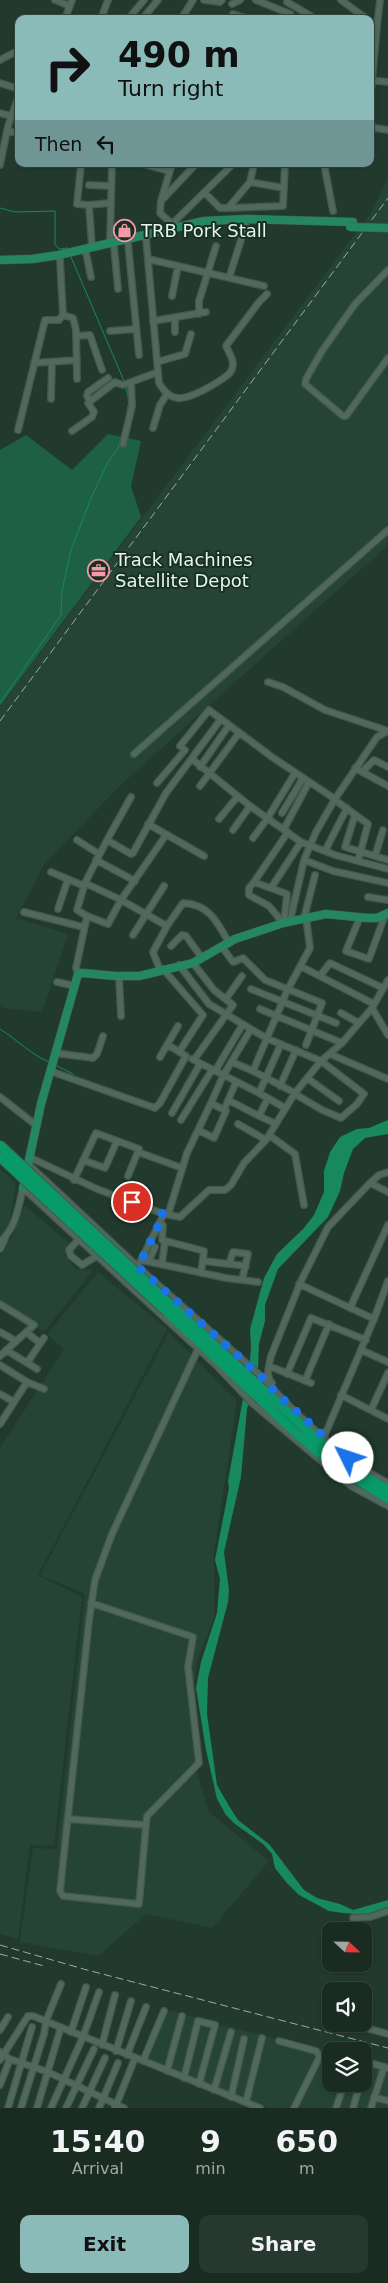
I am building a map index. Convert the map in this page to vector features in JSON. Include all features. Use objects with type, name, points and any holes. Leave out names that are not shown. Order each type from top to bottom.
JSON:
[{"type":"highway","points":[[0,1145],[170,1309]]},
{"type":"highway","points":[[0,1157],[170,1309],[186,1319],[261,1381],[334,1455],[357,1472],[388,1490]]},
{"type":"highway","points":[[186,1319],[253,1393],[332,1463],[388,1499]]},
{"type":"main road","points":[[0,265],[33,264],[204,221],[246,219],[388,228]]},
{"type":"main road","points":[[112,244],[128,243],[172,228],[246,224],[352,225],[388,223]]},
{"type":"main road","points":[[0,260],[62,257]]},
{"type":"main road","points":[[23,1188],[50,1071],[78,974],[119,977],[139,976],[161,969],[193,963],[251,932],[305,917],[326,914],[376,918],[387,914]]},
{"type":"street","points":[[55,0],[71,3],[66,15]]},
{"type":"street","points":[[102,15],[108,0]]},
{"type":"street","points":[[131,15],[144,0]]},
{"type":"street","points":[[145,15],[158,0]]},
{"type":"street","points":[[184,15],[193,0]]},
{"type":"street","points":[[204,0],[216,2],[222,0]]},
{"type":"street","points":[[232,4],[240,0]]},
{"type":"street","points":[[256,0],[288,15]]},
{"type":"street","points":[[341,0],[362,15]]},
{"type":"street","points":[[287,1],[290,15]]},
{"type":"street","points":[[287,1],[310,15]]},
{"type":"street","points":[[374,53],[380,1],[388,3]]},
{"type":"street","points":[[0,60],[15,52]]},
{"type":"street","points":[[374,80],[388,82]]},
{"type":"street","points":[[0,83],[15,88]]},
{"type":"street","points":[[0,113],[14,114],[2,138],[0,165]]},
{"type":"street","points":[[374,128],[388,130]]},
{"type":"street","points":[[7,131],[15,132]]},
{"type":"street","points":[[82,167],[77,204],[110,203]]},
{"type":"street","points":[[112,167],[110,203],[112,244],[118,289]]},
{"type":"street","points":[[155,167],[169,171]]},
{"type":"street","points":[[171,167],[161,201],[160,213],[172,228],[230,167]]},
{"type":"street","points":[[185,173],[187,167]]},
{"type":"street","points":[[161,201],[192,167]]},
{"type":"street","points":[[228,208],[250,182],[253,167]]},
{"type":"street","points":[[205,193],[220,208],[283,206],[285,167]]},
{"type":"street","points":[[325,167],[333,211]]},
{"type":"street","points":[[250,182],[284,188]]},
{"type":"street","points":[[89,185],[110,186]]},
{"type":"street","points":[[89,205],[85,251],[91,277]]},
{"type":"street","points":[[230,278],[246,224]]},
{"type":"street","points":[[146,238],[159,383],[167,394],[177,398],[187,397],[214,384],[229,374],[232,371],[233,360],[226,346],[267,294]]},
{"type":"street","points":[[128,243],[139,355]]},
{"type":"street","points":[[199,314],[199,301],[216,246]]},
{"type":"street","points":[[18,430],[45,320],[59,320],[63,315],[62,257]]},
{"type":"street","points":[[148,259],[264,286]]},
{"type":"street","points":[[172,296],[178,266]]},
{"type":"street","points":[[388,270],[354,304],[322,351],[305,384],[343,416],[346,416],[388,358]]},
{"type":"street","points":[[153,321],[206,312]]},
{"type":"street","points":[[63,315],[73,318],[76,336],[77,380]]},
{"type":"street","points":[[175,318],[175,332]]},
{"type":"street","points":[[110,331],[136,329]]},
{"type":"street","points":[[157,362],[184,354],[191,334]]},
{"type":"street","points":[[76,336],[90,335],[102,370]]},
{"type":"street","points":[[34,363],[77,360]]},
{"type":"street","points":[[52,362],[52,399]]},
{"type":"street","points":[[90,400],[115,382],[127,383],[158,372]]},
{"type":"street","points":[[72,431],[92,417],[94,412],[88,403],[90,400],[87,396],[88,392],[108,378]]},
{"type":"street","points":[[123,444],[132,406],[127,383]]},
{"type":"street","points":[[153,428],[160,405],[167,394]]},
{"type":"street","points":[[134,754],[388,530]]},
{"type":"street","points":[[268,682],[283,687],[325,710],[388,731]]},
{"type":"street","points":[[157,783],[185,750],[180,746],[209,710],[368,824],[358,861]]},
{"type":"street","points":[[107,840],[131,854],[166,793],[221,719]]},
{"type":"street","points":[[200,767],[229,725]]},
{"type":"street","points":[[286,922],[310,844],[335,799],[376,736],[388,731]]},
{"type":"street","points":[[200,786],[239,733]]},
{"type":"street","points":[[192,759],[267,819],[301,842],[388,869]]},
{"type":"street","points":[[362,772],[374,760],[388,767]]},
{"type":"street","points":[[355,768],[388,786]]},
{"type":"street","points":[[253,838],[295,773]]},
{"type":"street","points":[[282,813],[303,778]]},
{"type":"street","points":[[286,922],[269,906],[249,895],[249,888],[286,831],[310,782]]},
{"type":"street","points":[[219,818],[238,796]]},
{"type":"street","points":[[131,797],[84,885],[77,910],[108,924],[121,900],[166,835]]},
{"type":"street","points":[[233,830],[250,806]]},
{"type":"street","points":[[325,851],[347,808]]},
{"type":"street","points":[[355,815],[345,847],[388,860]]},
{"type":"street","points":[[148,824],[204,856]]},
{"type":"street","points":[[375,856],[383,830]]},
{"type":"street","points":[[77,840],[98,857],[135,881]]},
{"type":"street","points":[[271,888],[301,842]]},
{"type":"street","points":[[304,860],[333,871],[388,884]]},
{"type":"street","points":[[51,872],[121,900],[167,926]]},
{"type":"street","points":[[253,1071],[288,988],[311,945],[305,917],[315,875]]},
{"type":"street","points":[[58,909],[68,880]]},
{"type":"street","points":[[254,882],[287,894],[286,922]]},
{"type":"street","points":[[132,934],[164,886]]},
{"type":"street","points":[[368,897],[388,900]]},
{"type":"street","points":[[179,1052],[203,1015],[161,969],[156,961],[154,948],[183,902],[212,914],[233,962],[243,958],[265,980],[322,1003],[306,1045]]},
{"type":"street","points":[[24,912],[83,927]]},
{"type":"street","points":[[360,917],[346,951],[369,959],[387,914]]},
{"type":"street","points":[[78,974],[76,968],[83,927],[87,916]]},
{"type":"street","points":[[171,946],[182,935],[186,936],[202,958]]},
{"type":"street","points":[[193,963],[211,986],[233,1005],[194,1060]]},
{"type":"street","points":[[320,976],[330,963],[383,988]]},
{"type":"street","points":[[179,965],[205,1001],[266,1038],[321,1061],[364,1094],[357,1104],[341,1118],[322,1110],[267,1078],[232,1062]]},
{"type":"street","points":[[300,966],[373,1006],[388,1035]]},
{"type":"street","points":[[226,999],[242,976]]},
{"type":"street","points":[[119,977],[120,1016]]},
{"type":"street","points":[[30,1162],[166,1215],[180,1217],[209,1190],[225,1190],[231,1185],[244,1163],[267,1138],[306,1078],[321,1061],[342,1043],[359,1023],[373,1006],[388,980]]},
{"type":"street","points":[[57,982],[75,986]]},
{"type":"street","points":[[251,989],[336,1023]]},
{"type":"street","points":[[260,1009],[342,1043]]},
{"type":"street","points":[[341,1013],[359,1023]]},
{"type":"street","points":[[181,1120],[243,1024]]},
{"type":"street","points":[[160,1057],[178,1026]]},
{"type":"street","points":[[138,1267],[159,1223],[166,1215],[186,1153],[223,1076],[251,1029]]},
{"type":"street","points":[[55,1053],[93,1058],[97,1054],[103,1036]]},
{"type":"street","points":[[259,1093],[281,1044]]},
{"type":"street","points":[[168,1045],[200,1064],[285,1108]]},
{"type":"street","points":[[280,1086],[296,1050]]},
{"type":"street","points":[[330,1054],[388,1079]]},
{"type":"street","points":[[50,1071],[155,1108],[160,1103],[186,1056]]},
{"type":"street","points":[[172,1113],[200,1064]]},
{"type":"street","points":[[306,1078],[339,1101]]},
{"type":"street","points":[[198,1130],[214,1138],[236,1082]]},
{"type":"street","points":[[0,1097],[37,1126]]},
{"type":"street","points":[[259,1116],[268,1098]]},
{"type":"street","points":[[228,1100],[276,1124]]},
{"type":"street","points":[[211,1102],[224,1110]]},
{"type":"street","points":[[238,1124],[295,1154],[304,1205]]},
{"type":"street","points":[[74,1180],[94,1134],[99,1133],[139,1149],[128,1176]]},
{"type":"street","points":[[83,1160],[105,1168],[117,1141]]},
{"type":"street","points":[[138,1152],[182,1168]]},
{"type":"street","points":[[30,1162],[138,1267],[186,1319],[244,1361],[261,1381],[359,1467],[388,1483]]},
{"type":"street","points":[[286,1402],[268,1379],[269,1366],[271,1356],[299,1284],[315,1248],[328,1227],[370,1183],[388,1172]]},
{"type":"street","points":[[370,1183],[388,1192]]},
{"type":"street","points":[[0,1242],[15,1224],[23,1188]]},
{"type":"street","points":[[23,1188],[198,1350],[252,1403],[351,1486],[388,1506]]},
{"type":"street","points":[[159,1223],[163,1225],[161,1239],[204,1251],[201,1273]]},
{"type":"street","points":[[350,1308],[388,1225]]},
{"type":"street","points":[[0,1249],[5,1237]]},
{"type":"street","points":[[78,1239],[69,1250],[71,1256],[82,1265],[97,1256]]},
{"type":"street","points":[[162,1263],[165,1241]]},
{"type":"street","points":[[149,1261],[155,1247]]},
{"type":"street","points":[[229,1264],[231,1253],[248,1254],[242,1280]]},
{"type":"street","points":[[141,1260],[162,1263],[201,1273],[258,1282]]},
{"type":"street","points":[[204,1261],[246,1266]]},
{"type":"street","points":[[324,1437],[366,1340],[388,1281]]},
{"type":"street","points":[[299,1284],[374,1319]]},
{"type":"street","points":[[0,1304],[34,1325],[0,1356]]},
{"type":"street","points":[[287,1374],[309,1320],[313,1317],[366,1340]]},
{"type":"street","points":[[269,1366],[308,1382],[328,1324]]},
{"type":"street","points":[[0,1332],[16,1341]]},
{"type":"street","points":[[26,1332],[42,1340],[27,1362]]},
{"type":"street","points":[[6,1350],[37,1368]]},
{"type":"street","points":[[91,1603],[193,1638],[188,1667],[199,1763],[147,1816],[139,1904],[63,1896],[60,1891],[91,1603],[95,1580],[112,1534],[198,1350]]},
{"type":"street","points":[[361,1350],[388,1362]]},
{"type":"street","points":[[0,1365],[44,1390]]},
{"type":"street","points":[[371,1410],[388,1373]]},
{"type":"street","points":[[0,1424],[3,1413],[14,1402],[27,1382]]},
{"type":"street","points":[[0,1394],[14,1402]]},
{"type":"street","points":[[341,1395],[388,1419]]},
{"type":"street","points":[[68,1819],[146,1825]]},
{"type":"street","points":[[353,1918],[370,1917],[388,1911]]},
{"type":"street","points":[[21,2108],[46,2021],[61,1984]]},
{"type":"street","points":[[71,2032],[86,1987]]},
{"type":"street","points":[[50,2108],[83,2037],[99,1992]]},
{"type":"street","points":[[102,2044],[116,1995]]},
{"type":"street","points":[[116,2050],[131,2001]]},
{"type":"street","points":[[127,2055],[146,2007]]},
{"type":"street","points":[[143,2061],[164,2011]]},
{"type":"street","points":[[124,2108],[116,2106],[34,2066],[1,2056],[28,2016],[33,2016],[260,2108]]},
{"type":"street","points":[[167,2071],[182,2016]]},
{"type":"street","points":[[0,2030],[8,2017]]},
{"type":"street","points":[[184,2078],[198,2021],[215,2025],[199,2084]]},
{"type":"street","points":[[8,2108],[20,2062],[32,2027]]},
{"type":"street","points":[[37,2108],[61,2028]]},
{"type":"street","points":[[372,2030],[388,2034]]},
{"type":"street","points":[[214,2090],[231,2032]]},
{"type":"street","points":[[246,2102],[262,2038]]},
{"type":"street","points":[[231,2097],[244,2039]]},
{"type":"street","points":[[279,2041],[316,2051],[320,2056],[294,2108]]},
{"type":"street","points":[[66,2108],[94,2049]]},
{"type":"street","points":[[82,2108],[105,2058]]},
{"type":"street","points":[[116,2106],[134,2058]]},
{"type":"street","points":[[0,2085],[10,2059]]},
{"type":"street","points":[[99,2108],[118,2063]]},
{"type":"street","points":[[371,2108],[386,2068],[372,2064]]},
{"type":"street","points":[[336,2108],[341,2092]]},
{"type":"street","points":[[354,2108],[358,2092]]},
{"type":"street","points":[[374,2097],[388,2101]]},
{"type":"shaded area","points":[[388,178],[388,545],[124,782],[45,863],[16,918],[68,934],[42,1012],[3,1008],[0,1005],[0,707],[370,214]]},
{"type":"shaded area","points":[[108,434],[141,441],[131,486],[141,517],[0,706],[0,450],[26,435],[72,470]]},
{"type":"shaded area","points":[[388,1120],[388,1134],[365,1138],[353,1149],[344,1173],[340,1191],[328,1217],[278,1269],[265,1305],[265,1321],[259,1344],[258,1371],[247,1409],[241,1477],[224,1552],[229,1590],[228,1602],[208,1678],[207,1714],[217,1785],[238,1820],[269,1844],[304,1890],[317,1898],[340,1904],[353,1910],[388,1900],[388,1907],[365,1915],[329,1911],[299,1895],[275,1868],[272,1854],[263,1844],[235,1824],[226,1815],[217,1799],[206,1750],[196,1688],[201,1662],[217,1613],[220,1579],[215,1560],[250,1360],[250,1329],[264,1278],[277,1254],[304,1228],[314,1215],[324,1192],[324,1171],[330,1152],[340,1137],[357,1129],[369,1128]]},
{"type":"shaded area","points":[[0,1169],[16,1183],[9,1226],[0,1235]]},
{"type":"shaded area","points":[[24,1205],[69,1243],[65,1254],[75,1269],[93,1270],[44,1332],[0,1303],[0,1257],[14,1233]]},
{"type":"shaded area","points":[[98,1272],[167,1329],[38,1575],[82,1597],[54,1846],[30,1845],[18,1939],[0,1934],[0,1448],[64,1349],[47,1334]]},
{"type":"shaded area","points":[[169,1332],[237,1401],[214,1553],[214,1618],[197,1661],[193,1697],[198,1776],[209,1812],[269,1861],[212,1928],[146,1914],[98,1956],[20,1942],[33,1848],[57,1849],[85,1594],[40,1575]]},
{"type":"shaded area","points":[[169,2010],[322,2050],[322,2092],[372,2092],[372,2062],[388,2066],[388,2108],[269,2108],[146,2059]]},
{"type":"waterway","points":[[0,208],[15,212],[55,211],[55,244],[59,249],[68,248],[69,250]]},
{"type":"waterway","points":[[71,257],[124,381]]},
{"type":"waterway","points":[[126,388],[129,401],[126,418]]},
{"type":"waterway","points":[[0,703],[61,615],[62,591],[71,550],[91,498],[107,464],[118,448],[122,434]]},
{"type":"waterway","points":[[0,1029],[37,1056],[49,1062]]},
{"type":"waterway","points":[[55,1065],[73,1074]]},
{"type":"railway","points":[[0,721],[388,198]]},
{"type":"railway","points":[[0,1945],[87,1970],[388,2048]]},
{"type":"railway","points":[[0,1954],[44,1966]]},
{"type":"place","name":"TRB Pork Stall","points":[[125,231]]},
{"type":"place","name":"Track Machines Satellite Depot","points":[[99,570]]},
{"type":"route","points":[[132,1202],[164,1214],[138,1267],[262,1377],[276,1393],[348,1458]]}]
